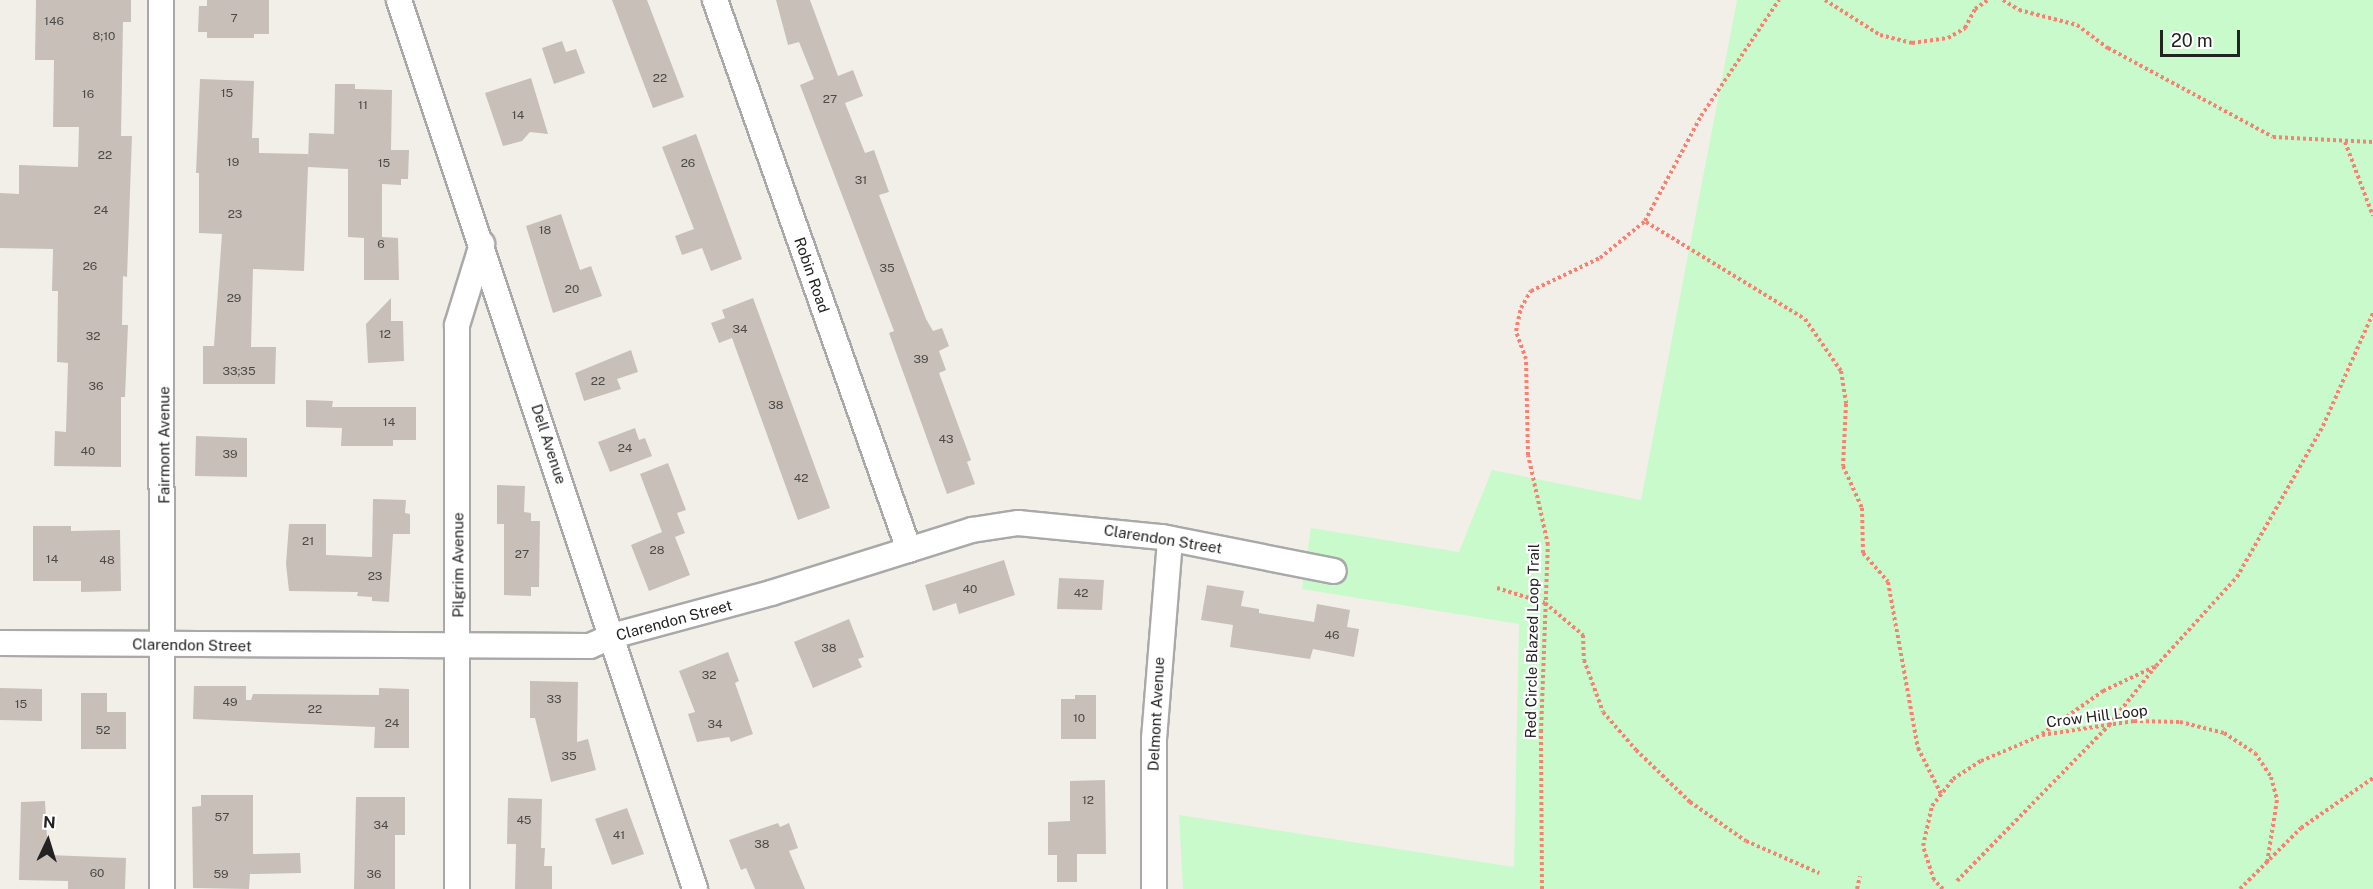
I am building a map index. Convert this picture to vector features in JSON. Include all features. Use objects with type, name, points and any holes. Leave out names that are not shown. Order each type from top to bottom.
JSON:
[{"type":"street","name":"Fairmont Avenue","points":[[161,0],[162,889]]},
{"type":"street","name":"Dell Avenue","points":[[399,0],[482,244],[694,889]]},
{"type":"street","name":"Robin Road","points":[[716,0],[909,550]]},
{"type":"street","name":"Pilgrim Avenue","points":[[457,889],[457,325],[482,244]]},
{"type":"street","name":"Clarendon Street","points":[[0,643],[458,648],[508,644],[590,646],[612,636],[737,603],[972,530],[1017,523],[1170,539],[1334,571]]},
{"type":"street","name":"Delmont Avenue","points":[[1154,889],[1154,739],[1170,539]]},
{"type":"path","name":"Red Circle Blazed Loop Trail","points":[[1542,889],[1545,603],[1548,545],[1528,455],[1526,359],[1516,331],[1521,308],[1531,291],[1600,258],[1645,221],[1701,116],[1779,0]]},
{"type":"path","points":[[1825,0],[1842,14],[1880,34],[1912,43],[1948,38],[1965,28],[1975,9],[1988,0]]},
{"type":"path","points":[[2003,0],[2019,10],[2077,25],[2108,48],[2273,137],[2345,142],[2373,141]]},
{"type":"path","points":[[2345,142],[2373,216]]},
{"type":"path","points":[[1645,221],[1805,319],[1841,371],[1846,404],[1843,466],[1862,508],[1863,553],[1888,582],[1918,748],[1941,794]]},
{"type":"path","points":[[1957,881],[2109,725],[2156,666],[2237,577],[2323,426],[2373,313]]},
{"type":"path","points":[[1497,588],[1545,603],[1582,635],[1584,660],[1603,712],[1636,750],[1690,802],[1746,841],[1819,873]]},
{"type":"path","points":[[2042,735],[2103,691],[2156,666]]},
{"type":"path","name":"Crow Hill Loop","points":[[1943,889],[1934,880],[1923,846],[1925,823],[1941,794],[1953,779],[1981,761],[2042,735],[2109,725],[2180,722],[2224,733],[2255,753],[2271,777],[2277,800],[2267,863]]},
{"type":"path","points":[[2243,889],[2301,828],[2373,778]]},
{"type":"path","points":[[1857,889],[1860,876]]},
{"type":"green space","points":[[1737,0],[2373,0],[2373,889],[1183,889],[1179,815],[1514,867],[1519,624],[1302,589],[1311,528],[1459,552],[1492,470],[1641,500]]},
{"type":"building","points":[[36,0],[131,0],[131,22],[123,22],[121,136],[132,136],[127,277],[123,276],[122,325],[128,325],[125,397],[121,397],[121,467],[54,466],[55,431],[66,432],[68,363],[57,362],[58,291],[52,291],[53,249],[0,248],[0,193],[19,194],[19,165],[78,167],[79,127],[53,127],[54,60],[35,60]]},
{"type":"building","points":[[207,0],[269,0],[269,34],[254,34],[254,38],[207,38],[207,32],[198,32],[199,6],[207,6]]},
{"type":"building","points":[[612,0],[647,0],[684,97],[653,108]]},
{"type":"building","points":[[776,0],[810,0],[838,76],[853,70],[863,96],[845,103],[865,153],[874,150],[889,192],[879,195],[926,319],[933,331],[942,328],[949,346],[939,351],[946,370],[939,373],[971,460],[967,462],[975,484],[947,494],[889,333],[894,331],[800,85],[814,79],[799,42],[788,45]]},
{"type":"building","points":[[562,41],[566,52],[576,49],[585,73],[554,84],[542,48]]},
{"type":"building","points":[[531,78],[548,134],[530,132],[522,141],[503,146],[485,93]]},
{"type":"building","points":[[200,79],[254,81],[252,138],[259,138],[259,153],[308,154],[308,160],[309,133],[334,134],[335,84],[355,84],[355,89],[392,90],[391,150],[409,150],[408,179],[401,179],[401,185],[382,184],[382,237],[398,238],[399,280],[364,280],[364,238],[348,237],[348,169],[308,167],[304,271],[253,269],[251,347],[276,347],[275,384],[203,384],[203,346],[214,346],[222,234],[199,233],[199,173],[196,173]]},
{"type":"building","points":[[696,134],[742,259],[711,271],[702,248],[682,255],[675,236],[694,229],[662,147]]},
{"type":"building","points":[[561,214],[580,270],[591,266],[602,296],[553,313],[526,226]]},
{"type":"building","points":[[391,298],[391,321],[403,321],[404,361],[368,363],[366,324]]},
{"type":"building","points":[[753,298],[830,508],[798,520],[732,338],[719,343],[711,323],[725,318],[722,310]]},
{"type":"building","points":[[631,350],[638,372],[617,379],[621,389],[584,401],[575,373]]},
{"type":"building","points":[[306,400],[333,401],[332,407],[416,407],[416,440],[393,440],[393,446],[341,446],[342,428],[306,427]]},
{"type":"building","points":[[635,428],[639,440],[645,438],[652,456],[610,472],[598,442]]},
{"type":"building","points":[[196,436],[247,438],[247,477],[195,476]]},
{"type":"building","points":[[668,463],[686,510],[677,513],[685,533],[675,537],[690,575],[649,591],[631,545],[662,532],[640,474]]},
{"type":"building","points":[[497,485],[525,486],[524,512],[531,513],[531,521],[540,521],[539,587],[531,587],[531,596],[504,595],[504,524],[497,524]]},
{"type":"building","points":[[373,499],[406,500],[405,513],[410,514],[410,534],[393,534],[389,602],[372,601],[372,597],[357,596],[358,592],[289,591],[286,564],[289,524],[326,524],[326,555],[372,557]]},
{"type":"building","points":[[33,526],[71,526],[71,531],[120,530],[121,591],[81,592],[81,581],[33,581]]},
{"type":"building","points":[[1004,560],[1015,595],[959,614],[956,603],[933,611],[925,585]]},
{"type":"building","points":[[1059,578],[1104,580],[1102,610],[1057,609]]},
{"type":"building","points":[[1207,585],[1244,591],[1241,606],[1259,609],[1259,613],[1314,622],[1317,604],[1350,610],[1347,627],[1359,629],[1354,657],[1313,649],[1310,659],[1230,647],[1233,625],[1201,620]]},
{"type":"building","points":[[849,619],[864,657],[858,659],[862,667],[813,688],[794,642]]},
{"type":"building","points":[[728,652],[739,681],[735,683],[753,734],[731,742],[729,737],[697,742],[688,714],[695,712],[679,671]]},
{"type":"building","points":[[530,681],[578,682],[577,742],[588,739],[596,770],[551,782],[535,718],[530,718]]},
{"type":"building","points":[[194,686],[246,686],[246,700],[251,700],[253,694],[379,695],[379,688],[409,689],[409,748],[374,748],[375,727],[193,719]]},
{"type":"building","points":[[0,688],[42,689],[42,721],[0,720]]},
{"type":"building","points":[[81,693],[107,693],[107,712],[126,712],[126,749],[81,749]]},
{"type":"building","points":[[1075,695],[1096,695],[1096,739],[1061,739],[1061,699],[1075,699]]},
{"type":"building","points":[[1105,780],[1106,854],[1077,854],[1077,882],[1057,882],[1057,855],[1048,855],[1048,822],[1070,821],[1070,781]]},
{"type":"building","points":[[201,795],[253,795],[253,854],[300,853],[301,873],[250,874],[249,889],[193,888],[192,807],[201,806]]},
{"type":"building","points":[[356,797],[405,797],[405,835],[395,835],[395,889],[354,889]]},
{"type":"building","points":[[508,798],[542,799],[541,848],[545,848],[544,866],[552,866],[552,889],[515,889],[516,844],[507,844]]},
{"type":"building","points":[[45,801],[48,855],[126,858],[125,889],[68,889],[68,881],[19,880],[21,802]]},
{"type":"building","points":[[627,808],[644,854],[612,865],[595,819]]},
{"type":"building","points":[[778,823],[780,827],[789,823],[798,848],[789,851],[805,889],[755,889],[746,868],[741,870],[729,840]]}]
